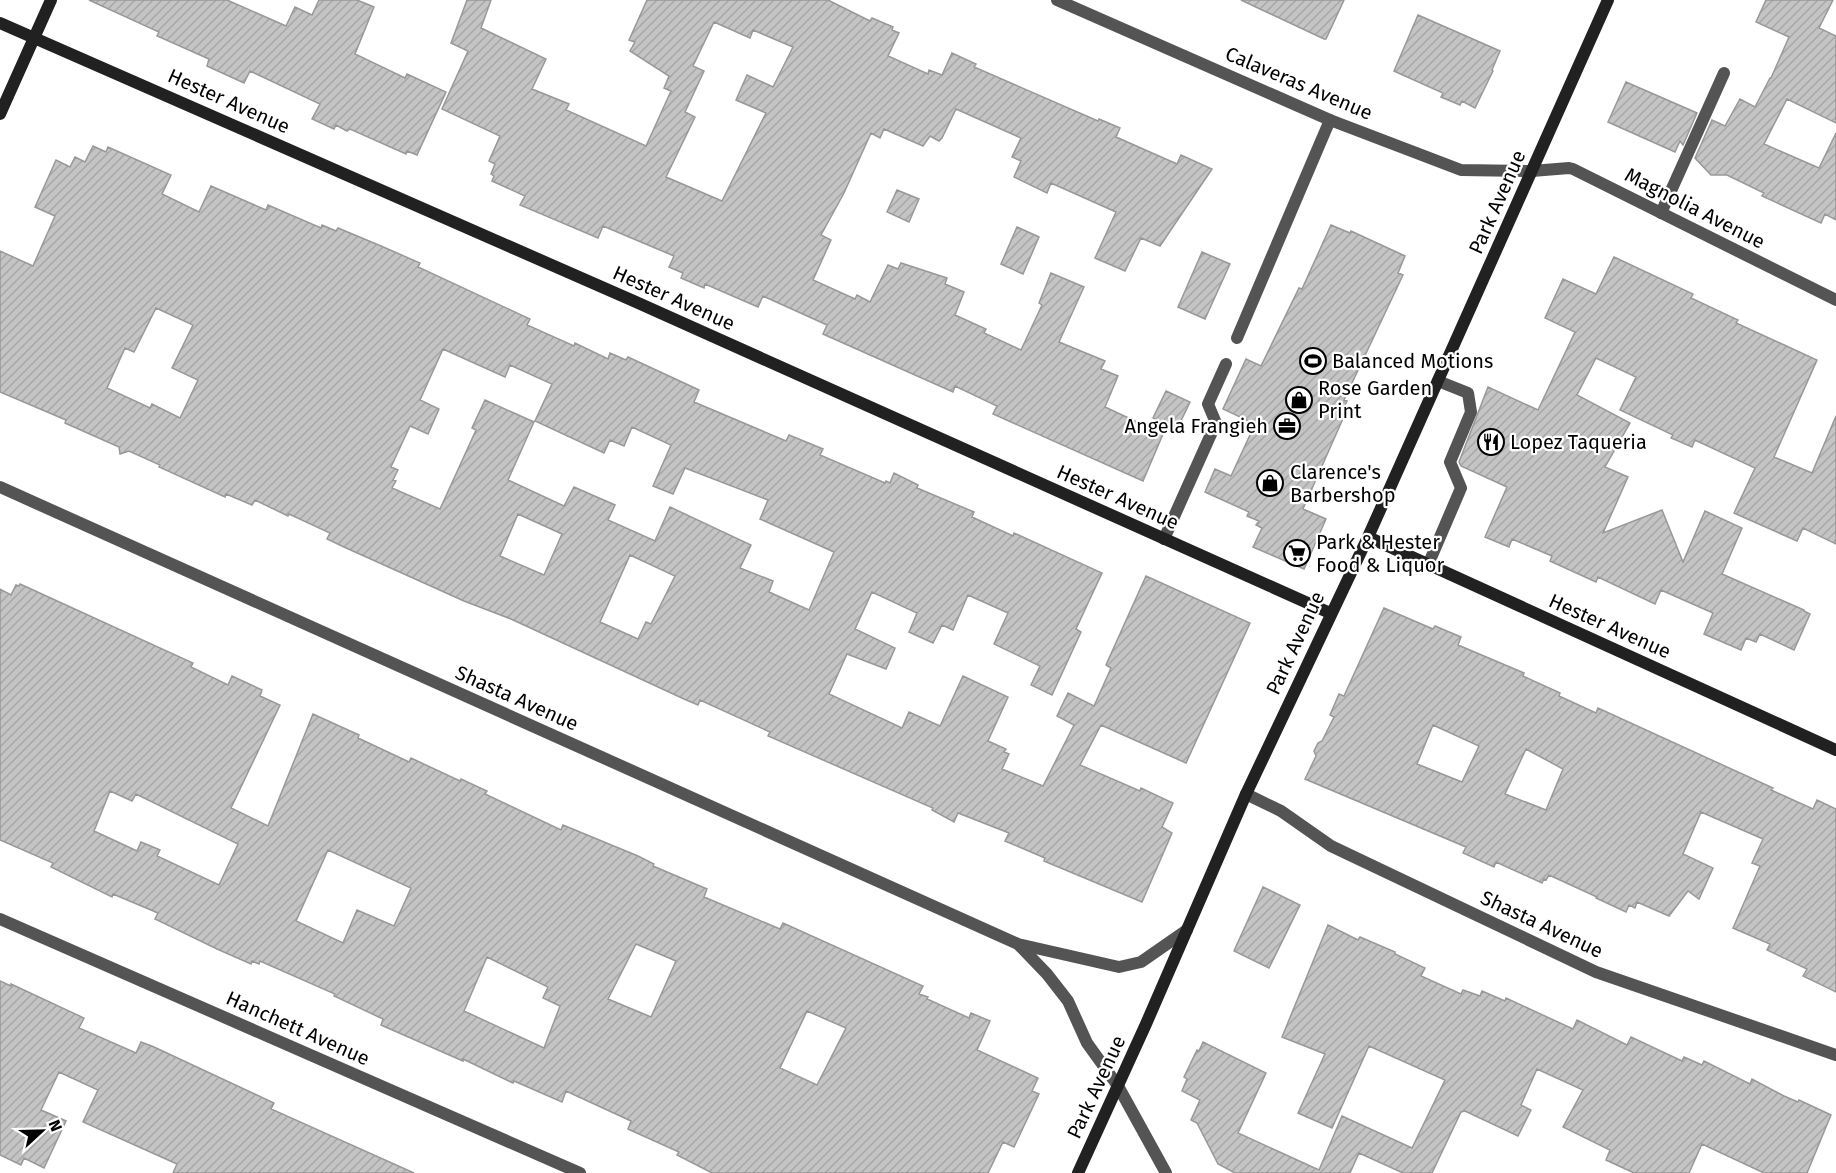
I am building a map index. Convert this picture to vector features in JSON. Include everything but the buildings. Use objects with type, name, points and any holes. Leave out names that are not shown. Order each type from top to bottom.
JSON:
[{"type":"street","points":[[0,114],[51,0]]},
{"type":"street","name":"Calaveras Avenue","points":[[1057,0],[1330,120],[1461,170],[1532,171]]},
{"type":"street","name":"Park Avenue","points":[[1078,1173],[1188,930],[1246,794],[1368,537],[1608,0]]},
{"type":"street","name":"Hester Avenue","points":[[0,23],[668,316],[1330,613]]},
{"type":"street","points":[[1661,213],[1724,73]]},
{"type":"street","points":[[1237,338],[1330,120]]},
{"type":"street","name":"Magnolia Avenue","points":[[1532,171],[1569,168],[1836,300]]},
{"type":"street","points":[[1164,539],[1216,423],[1209,404],[1226,364]]},
{"type":"street","points":[[1428,565],[1461,488],[1450,462],[1471,412],[1468,393],[1438,381]]},
{"type":"street","name":"Shasta Avenue","points":[[0,487],[1018,944],[1119,967],[1141,962],[1188,930]]},
{"type":"street","name":"Hester Avenue","points":[[1368,537],[1836,750]]},
{"type":"street","name":"Shasta Avenue","points":[[1246,794],[1281,811],[1331,846],[1596,972],[1836,1054]]},
{"type":"street","name":"Hanchett Avenue","points":[[0,919],[579,1173]]},
{"type":"street","name":"Shasta Avenue","points":[[1018,944],[1047,974],[1068,1001],[1088,1043],[1118,1086]]},
{"type":"street","points":[[1118,1086],[1166,1173]]},
{"type":"place","name":"Balanced Motions","points":[[1313,361]]},
{"type":"place","name":"Rose Garden Print","points":[[1299,400]]},
{"type":"place","name":"Angela Frangieh","points":[[1287,426]]},
{"type":"place","name":"Lopez Taqueria","points":[[1491,442]]},
{"type":"place","name":"Clarence's Barbershop","points":[[1270,483]]},
{"type":"place","name":"Park & Hester Food & Liquor","points":[[1297,553]]}]
